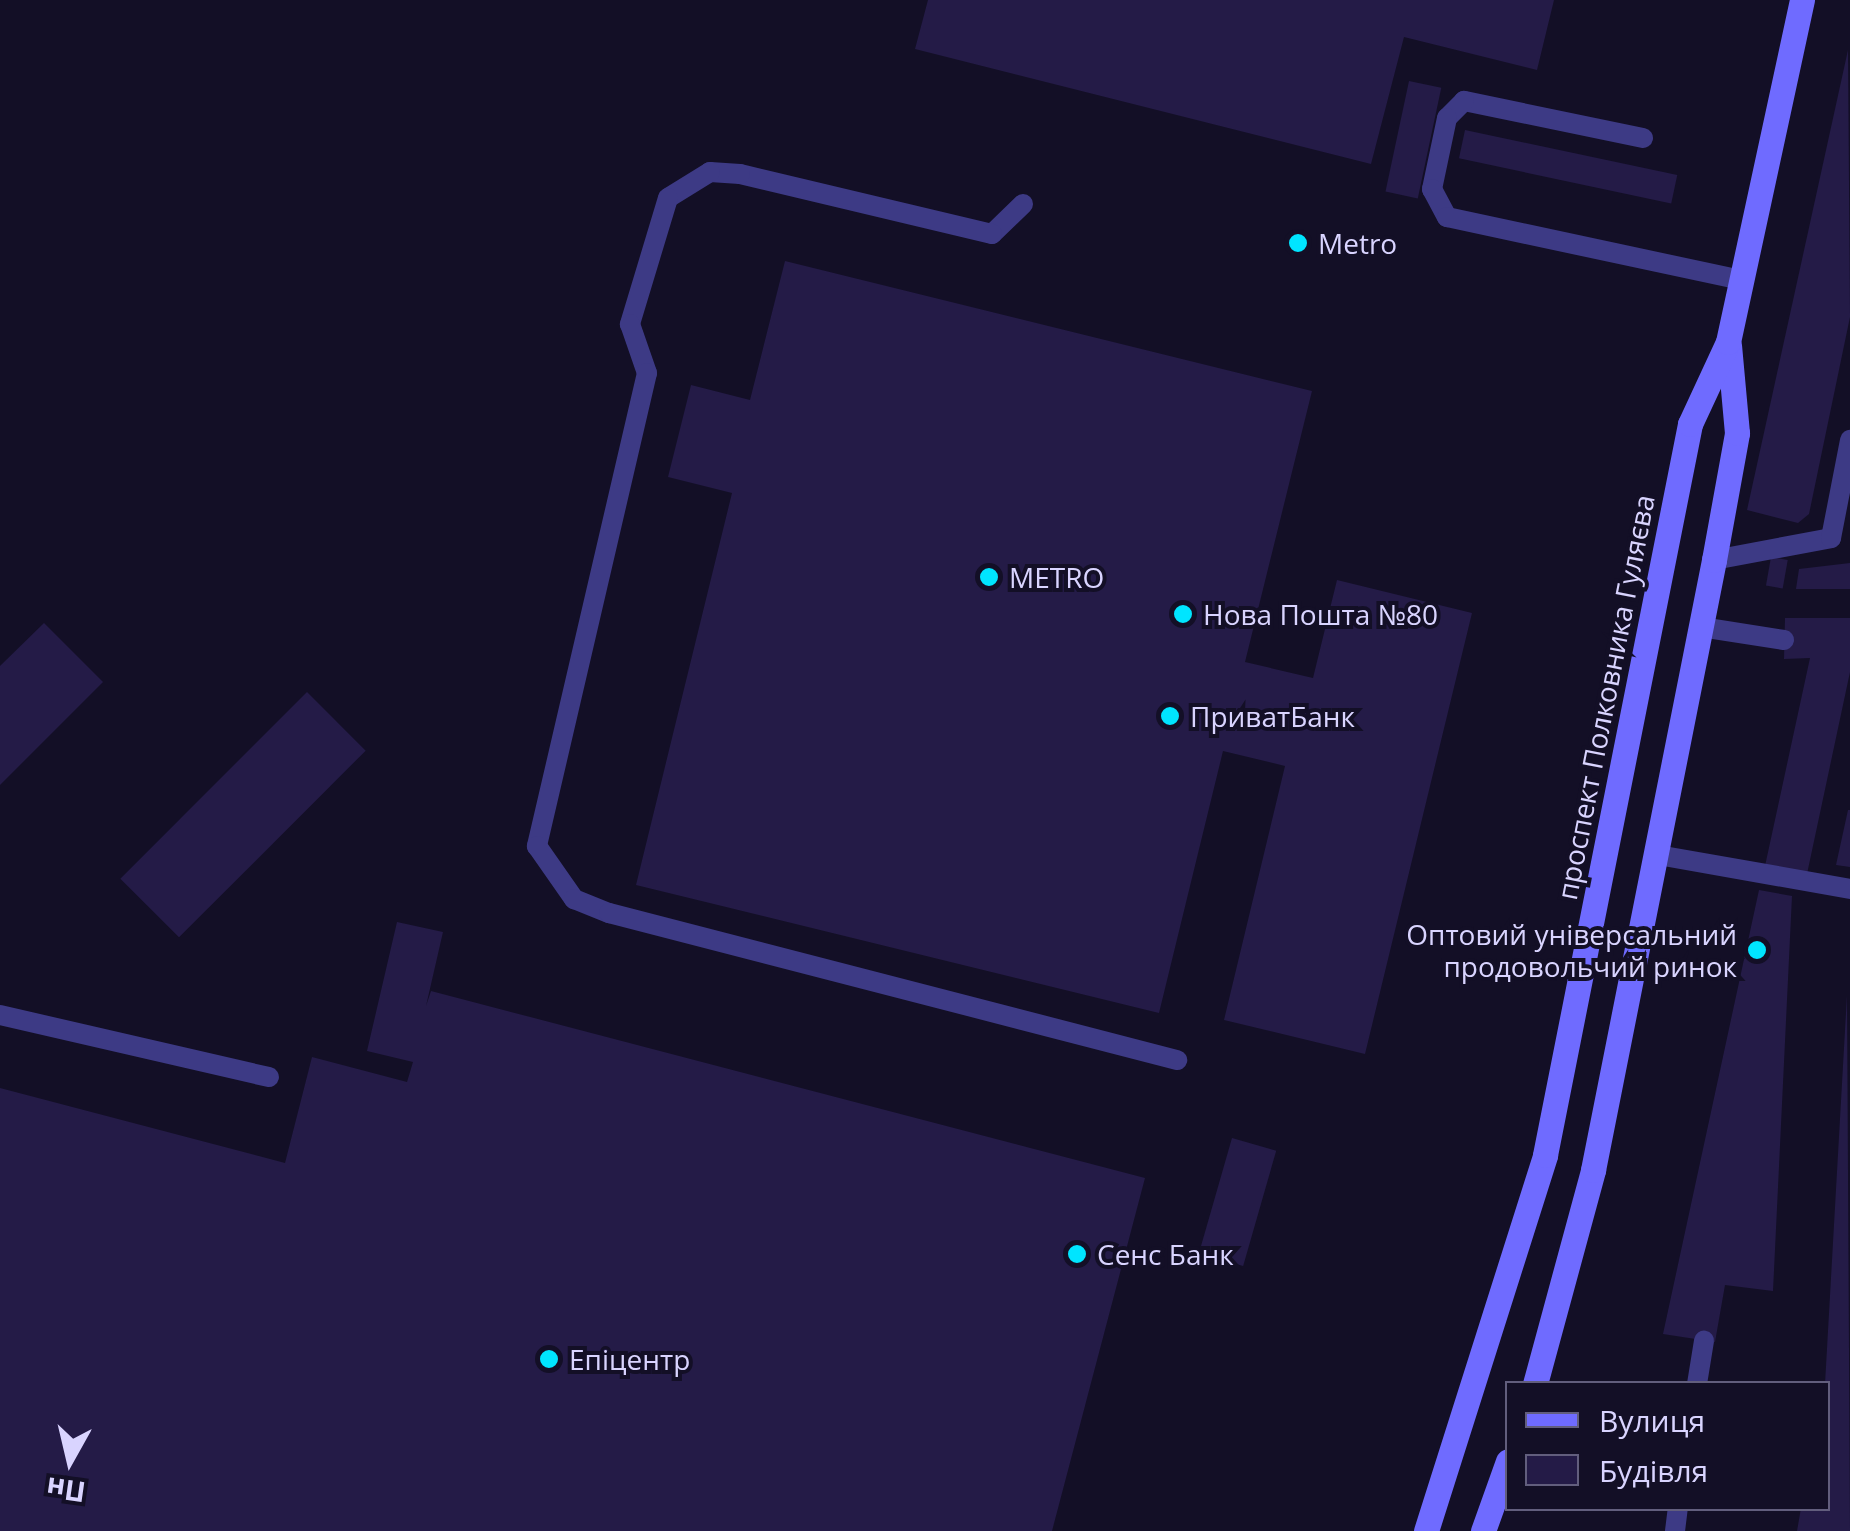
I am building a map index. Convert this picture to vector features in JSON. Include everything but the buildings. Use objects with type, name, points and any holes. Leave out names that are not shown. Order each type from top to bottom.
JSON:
[{"type":"main road","name":"проспект Полковника Гуляєва","points":[[1426,1531],[1544,1154],[1690,424],[1728,342],[1802,0]]},
{"type":"main road","name":"проспект Полковника Гуляєва","points":[[1537,1381],[1593,1170],[1714,560],[1737,434],[1728,342]]},
{"type":"main road","points":[[1482,1531],[1505,1470]]},
{"type":"lane","points":[[1643,138],[1464,101],[1447,118],[1432,189],[1447,217],[1742,280]]},
{"type":"lane","points":[[1023,204],[992,234],[740,174],[710,172],[668,198],[630,324],[647,374],[537,846],[574,899],[609,913],[1177,1060]]},
{"type":"lane","points":[[1714,560],[1840,536],[1850,440]]},
{"type":"lane","points":[[1701,627],[1784,640]]},
{"type":"lane","points":[[1658,854],[1779,887],[1850,888]]},
{"type":"lane","points":[[0,1015],[269,1076]]},
{"type":"lane","points":[[1697,1381],[1704,1340]]},
{"type":"place","name":"Metro","points":[[1298,243]]},
{"type":"place","name":"METRO","points":[[989,577]]},
{"type":"place","name":"Нова Пошта №80","points":[[1183,614]]},
{"type":"place","name":"ПриватБанк","points":[[1170,716]]},
{"type":"place","name":"Оптовий універсальний продовольчий ринок","points":[[1757,950]]},
{"type":"place","name":"Сенс Банк","points":[[1077,1254]]},
{"type":"place","name":"Епіцентр","points":[[549,1359]]}]
